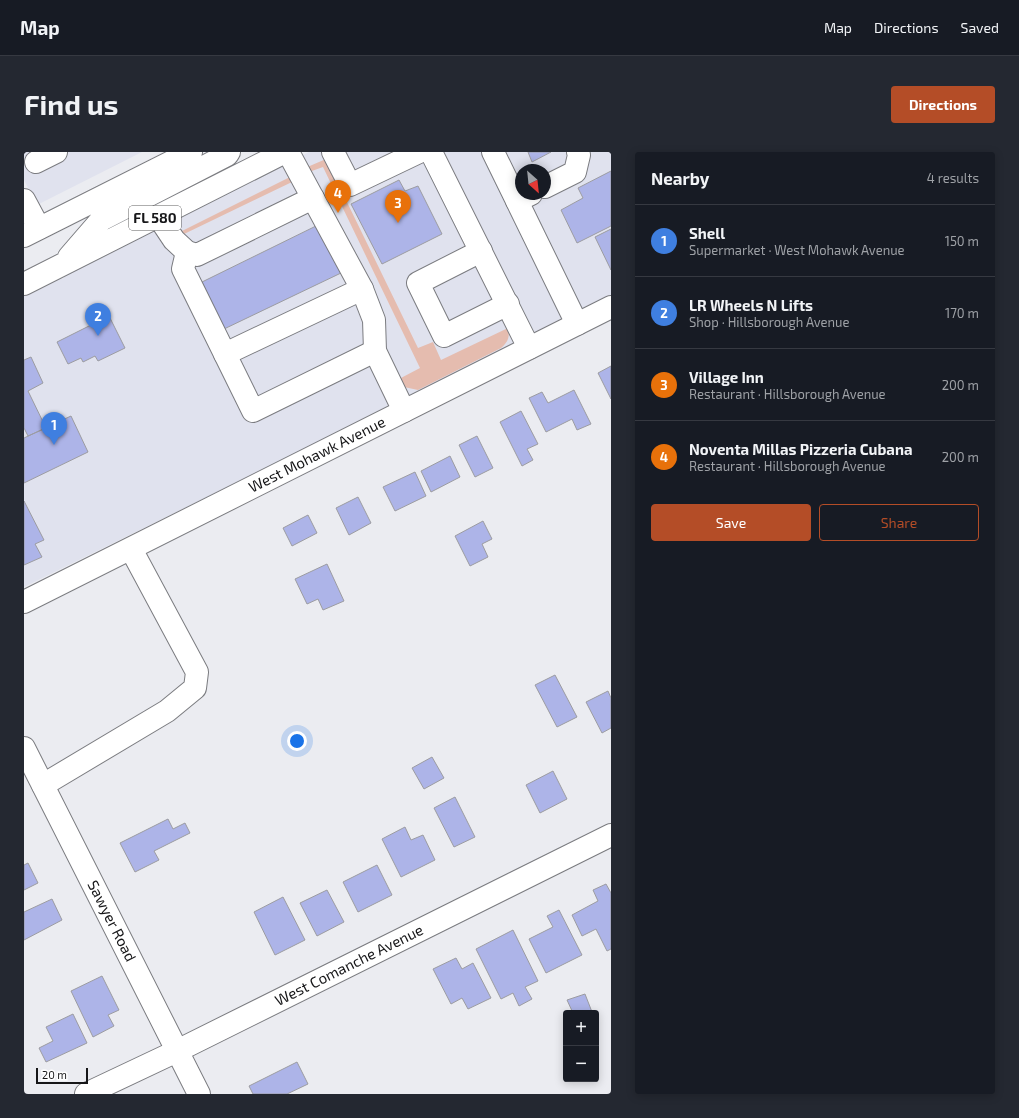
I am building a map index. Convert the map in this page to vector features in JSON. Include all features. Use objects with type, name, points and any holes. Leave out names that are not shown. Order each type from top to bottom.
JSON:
[{"type":"street","points":[[36,162],[56,152]]},
{"type":"street","name":"FL 580","points":[[31,232],[191,152]]},
{"type":"street","points":[[62,265],[102,220],[227,155],[229,152]]},
{"type":"street","points":[[287,152],[362,289],[374,320],[375,351],[404,411]]},
{"type":"street","name":"FL 580","points":[[24,284],[287,152]]},
{"type":"street","points":[[333,152],[350,186],[419,152]]},
{"type":"street","points":[[431,152],[530,348]]},
{"type":"street","points":[[493,152],[515,185]]},
{"type":"street","points":[[551,184],[575,172],[579,154],[578,152]]},
{"type":"street","points":[[158,216],[174,240],[187,252],[197,255],[313,198]]},
{"type":"street","points":[[24,200],[31,232]]},
{"type":"street","points":[[525,200],[577,324]]},
{"type":"street","points":[[481,251],[418,283],[444,336],[508,304]]},
{"type":"street","points":[[187,252],[183,269],[253,411],[375,351]]},
{"type":"street","points":[[225,354],[362,289]]},
{"type":"street","name":"West Mohawk Avenue","points":[[24,602],[611,307]]},
{"type":"street","points":[[43,785],[167,712],[195,688],[197,672],[131,549]]},
{"type":"street","name":"Sawyer Road","points":[[24,748],[199,1094]]},
{"type":"street","name":"West Comanche Avenue","points":[[86,1094],[176,1051],[611,835]]},
{"type":"shaded area","points":[[24,152],[142,152],[37,205],[24,180]]},
{"type":"shaded area","points":[[309,152],[611,152],[611,296],[24,587],[24,296],[61,277],[63,279],[66,274]]},
{"type":"shaded area","points":[[326,159],[418,348],[433,342],[441,360],[508,328],[509,337],[501,348],[418,390],[404,387],[399,379],[420,368],[323,167],[309,172],[305,168]]},
{"type":"shaded area","points":[[290,177],[292,182],[182,235],[180,232]]},
{"type":"building","points":[[528,152],[551,152],[532,162]]},
{"type":"building","points":[[611,171],[611,226],[577,243],[561,210],[583,198],[578,188]]},
{"type":"building","points":[[399,180],[405,191],[418,186],[442,234],[382,264],[351,204]]},
{"type":"building","points":[[318,225],[341,273],[224,329],[202,282]]},
{"type":"building","points":[[611,229],[611,270],[595,237]]},
{"type":"building","points":[[109,316],[125,348],[98,361],[95,356],[83,362],[81,358],[68,364],[57,342]]},
{"type":"building","points":[[31,357],[43,383],[28,391],[46,428],[28,436],[24,428],[24,360]]},
{"type":"building","points":[[611,366],[611,399],[598,373]]},
{"type":"building","points":[[574,390],[591,424],[577,430],[572,419],[546,432],[529,398],[542,392],[548,403]]},
{"type":"building","points":[[521,411],[538,444],[527,449],[533,460],[522,466],[500,422]]},
{"type":"building","points":[[71,416],[88,452],[24,483],[24,438]]},
{"type":"building","points":[[477,436],[493,468],[475,477],[459,445]]},
{"type":"building","points":[[450,456],[460,477],[431,492],[421,471]]},
{"type":"building","points":[[415,472],[426,496],[395,511],[383,487]]},
{"type":"building","points":[[358,497],[371,523],[349,535],[336,508]]},
{"type":"building","points":[[24,501],[44,540],[35,544],[42,557],[24,565]]},
{"type":"building","points":[[308,515],[317,533],[292,546],[283,528]]},
{"type":"building","points":[[483,521],[492,539],[482,544],[488,557],[470,566],[455,536]]},
{"type":"building","points":[[327,564],[344,601],[323,610],[318,599],[307,604],[295,579]]},
{"type":"building","points":[[555,675],[577,717],[557,727],[535,685]]},
{"type":"building","points":[[608,691],[611,698],[611,728],[602,733],[586,702]]},
{"type":"building","points":[[432,757],[444,778],[424,789],[412,768]]},
{"type":"building","points":[[553,771],[567,799],[540,813],[526,785]]},
{"type":"building","points":[[455,797],[475,837],[454,847],[434,808]]},
{"type":"building","points":[[168,819],[173,829],[185,823],[190,833],[154,851],[159,860],[135,872],[120,843]]},
{"type":"building","points":[[405,827],[411,840],[423,835],[435,860],[401,877],[382,839]]},
{"type":"building","points":[[28,863],[38,883],[24,890],[24,865]]},
{"type":"building","points":[[377,865],[392,895],[358,912],[343,882]]},
{"type":"building","points":[[606,884],[611,893],[611,949],[607,951],[596,929],[582,936],[572,915],[598,901],[593,890]]},
{"type":"building","points":[[327,890],[344,922],[317,936],[300,903]]},
{"type":"building","points":[[283,897],[305,940],[275,955],[254,912]]},
{"type":"building","points":[[52,899],[62,920],[24,940],[24,912]]},
{"type":"building","points":[[559,910],[582,955],[546,973],[529,939],[553,927],[547,916]]},
{"type":"building","points":[[513,930],[538,981],[525,987],[532,999],[519,1006],[513,993],[501,999],[476,949]]},
{"type":"building","points":[[456,958],[462,969],[473,963],[491,998],[468,1009],[462,998],[451,1004],[433,969]]},
{"type":"building","points":[[102,976],[119,1010],[108,1015],[114,1026],[93,1037],[71,991]]},
{"type":"building","points":[[585,994],[591,1010],[572,1010],[567,1000]]},
{"type":"building","points":[[73,1014],[87,1043],[46,1062],[39,1048],[53,1041],[46,1027]]},
{"type":"building","points":[[297,1062],[308,1084],[287,1094],[253,1094],[249,1086]]},
{"type":"place","name":"Noventa Millas Pizzeria Cubana","points":[[338,213]]},
{"type":"place","name":"Village Inn","points":[[398,223]]},
{"type":"place","name":"LR Wheels N Lifts","points":[[98,336]]},
{"type":"place","name":"Shell","points":[[54,445]]}]
